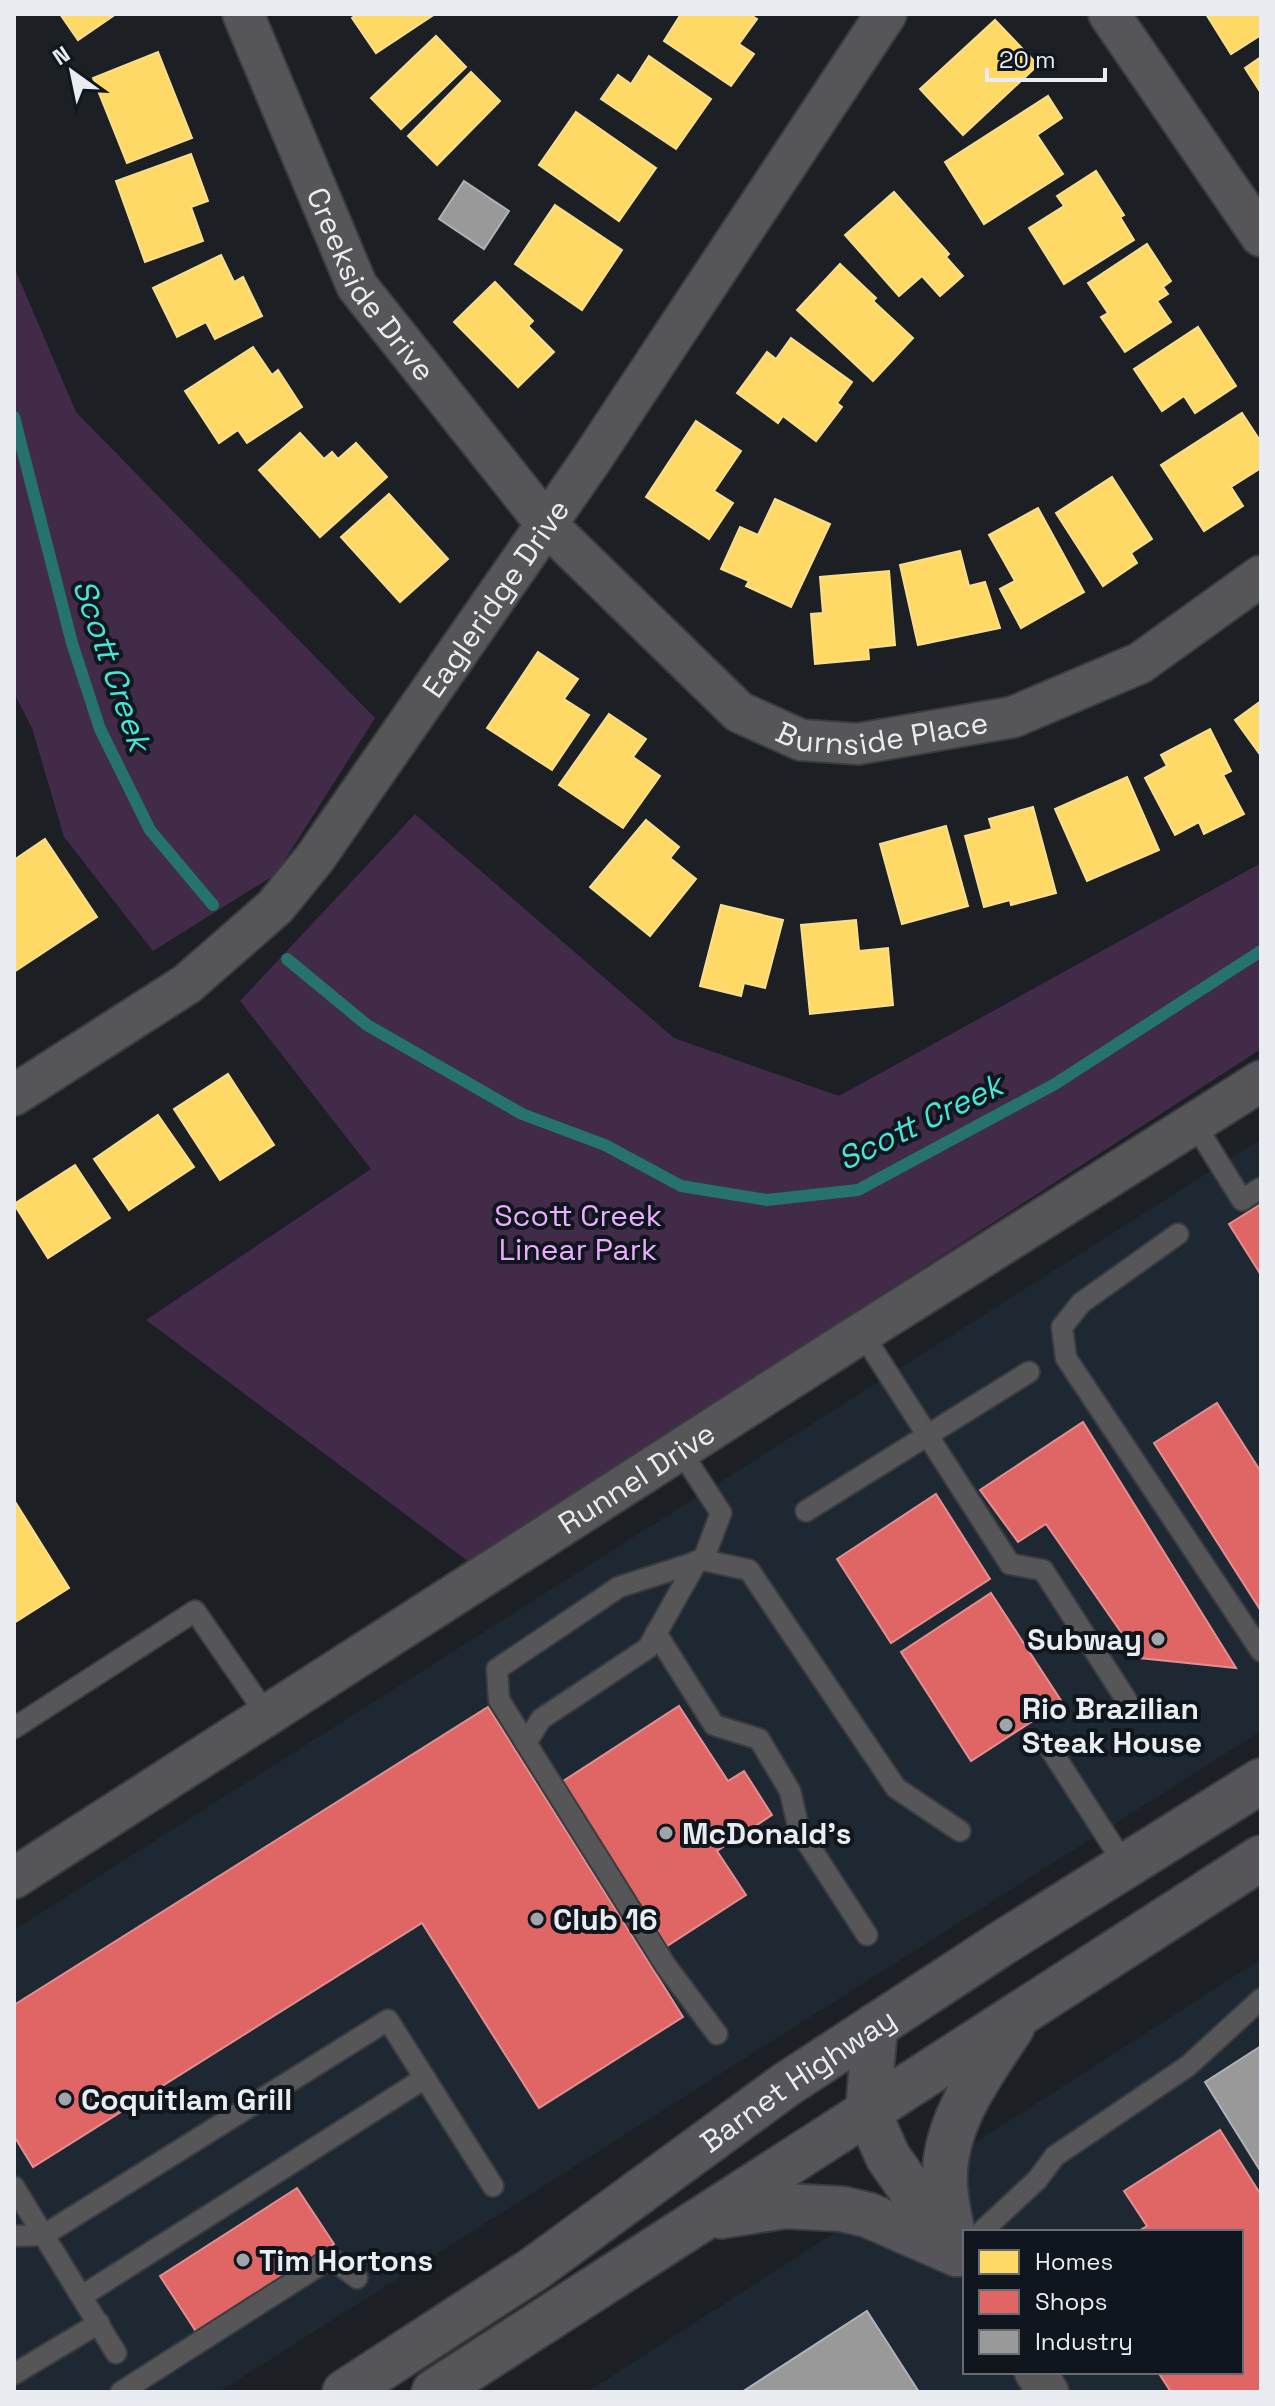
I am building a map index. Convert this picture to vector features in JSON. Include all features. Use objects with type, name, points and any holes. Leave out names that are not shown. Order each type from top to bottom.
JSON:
[{"type":"main road","name":"Barnet Highway","points":[[345,2392],[534,2269],[744,2114],[875,2026],[1261,1781]]},
{"type":"main road","points":[[434,2392],[1261,1858]]},
{"type":"main road","points":[[963,2239],[944,2185],[949,2141],[957,2117],[1022,2012]]},
{"type":"main road","points":[[875,2026],[868,2112],[888,2157],[963,2245]]},
{"type":"main road","points":[[703,2219],[785,2206],[842,2209],[963,2249]]},
{"type":"street","name":"Creekside Drive","points":[[243,14],[357,286],[547,525]]},
{"type":"street","name":"Eagleridge Drive","points":[[14,1095],[187,984],[275,907],[315,858],[547,525],[886,14]]},
{"type":"street","points":[[1109,14],[1261,236]]},
{"type":"street","name":"Burnside Place","points":[[547,525],[739,712],[801,740],[858,744],[1013,717],[1140,663],[1261,576]]},
{"type":"street","name":"Runnel Drive","points":[[14,1878],[862,1333],[1261,1081]]},
{"type":"street","points":[[1036,2374],[1048,2392]]},
{"type":"lane","points":[[1194,1123],[1242,1200],[1261,1188]]},
{"type":"lane","points":[[1178,1234],[1081,1303],[1062,1327],[1066,1358],[1261,1651]]},
{"type":"lane","points":[[862,1333],[1010,1564],[1043,1570],[1127,1701]]},
{"type":"lane","points":[[806,1511],[1029,1372]]},
{"type":"lane","points":[[526,1743],[541,1719],[648,1648],[700,1560],[721,1513],[680,1450]]},
{"type":"lane","points":[[717,2034],[666,1966],[499,1700],[497,1669],[619,1587],[700,1560],[749,1570],[896,1788],[960,1831]]},
{"type":"lane","points":[[14,1728],[195,1611],[267,1715]]},
{"type":"lane","points":[[656,1633],[714,1725],[759,1739],[790,1791],[799,1830],[867,1935]]},
{"type":"lane","points":[[1049,1747],[1125,1865]]},
{"type":"lane","points":[[987,2230],[1037,2180],[1055,2156],[1188,2066],[1261,1999]]},
{"type":"lane","points":[[14,2236],[44,2235],[388,2020],[493,2186]]},
{"type":"lane","points":[[82,2296],[425,2078]]},
{"type":"lane","points":[[14,2187],[116,2353]]},
{"type":"lane","points":[[121,2392],[331,2258],[357,2278]]},
{"type":"lane","points":[[14,2374],[99,2323]]},
{"type":"shaded area","points":[[1261,1139],[1261,1731],[219,2392],[14,2392],[14,1930]]},
{"type":"shaded area","points":[[1261,1959],[1261,2392],[587,2392]]},
{"type":"green space","points":[[14,267],[76,412],[375,718],[276,874],[153,951],[64,837],[32,728],[14,693]]},
{"type":"green space","name":"Scott Creek Linear Park","points":[[415,814],[674,1038],[839,1096],[1261,863],[1261,1049],[469,1562],[146,1320],[371,1169],[240,1001]]},
{"type":"building: Homes","points":[[60,14],[116,14],[78,40]]},
{"type":"building: Homes","points":[[357,14],[435,14],[376,53],[352,18]]},
{"type":"building: Homes","points":[[681,14],[749,14],[757,19],[739,44],[754,54],[731,86],[664,41]]},
{"type":"building: Homes","points":[[1206,14],[1261,14],[1261,35],[1231,54]]},
{"type":"building: Homes","points":[[995,20],[1038,65],[963,135],[920,89]]},
{"type":"building: Homes","points":[[436,36],[466,67],[401,129],[371,98]]},
{"type":"building: Homes","points":[[158,52],[192,138],[127,163],[93,78]]},
{"type":"building: Homes","points":[[649,56],[711,99],[676,149],[601,99],[618,75],[631,84]]},
{"type":"building: Homes","points":[[1261,57],[1261,93],[1245,68]]},
{"type":"building: Homes","points":[[471,72],[500,101],[437,165],[408,136]]},
{"type":"building: Homes","points":[[1048,96],[1062,118],[1037,135],[1063,174],[984,224],[945,162]]},
{"type":"building: Homes","points":[[576,112],[656,168],[619,221],[539,165]]},
{"type":"building: Homes","points":[[191,154],[208,201],[191,207],[203,241],[145,262],[116,181]]},
{"type":"building: Homes","points":[[1096,171],[1124,215],[1120,217],[1134,240],[1064,284],[1029,228],[1064,206],[1057,196]]},
{"type":"building: Homes","points":[[894,192],[949,254],[946,257],[963,276],[940,296],[922,276],[899,296],[845,235]]},
{"type":"building: Homes","points":[[555,205],[622,250],[582,310],[515,264]]},
{"type":"building: Homes","points":[[1147,244],[1171,281],[1163,287],[1168,294],[1157,301],[1171,322],[1125,352],[1101,317],[1108,313],[1088,283]]},
{"type":"building: Homes","points":[[221,255],[234,282],[243,277],[262,316],[215,339],[206,322],[177,337],[153,288]]},
{"type":"building: Homes","points":[[840,264],[876,298],[873,301],[913,338],[873,381],[797,310]]},
{"type":"building: Homes","points":[[495,282],[533,321],[528,326],[554,352],[518,387],[454,322]]},
{"type":"building: Homes","points":[[1198,327],[1236,386],[1195,413],[1184,396],[1162,411],[1134,369]]},
{"type":"building: Homes","points":[[791,338],[852,382],[837,403],[842,407],[816,441],[783,416],[778,423],[737,393],[767,352],[776,359]]},
{"type":"building: Homes","points":[[253,347],[272,375],[278,370],[302,407],[247,443],[238,430],[219,443],[185,391]]},
{"type":"building: Homes","points":[[1242,413],[1261,442],[1261,468],[1231,487],[1243,506],[1204,531],[1161,465]]},
{"type":"building: Homes","points":[[696,421],[741,451],[714,491],[733,503],[709,539],[646,497]]},
{"type":"building: Homes","points":[[300,433],[324,459],[332,452],[338,459],[356,443],[387,477],[320,537],[259,470]]},
{"type":"building: Homes","points":[[1112,477],[1152,539],[1131,553],[1137,563],[1103,586],[1056,513]]},
{"type":"building: Homes","points":[[389,494],[448,559],[400,602],[341,537]]},
{"type":"building: Homes","points":[[775,499],[830,524],[791,607],[746,586],[749,581],[721,569],[740,527],[758,535]]},
{"type":"building: Homes","points":[[1038,508],[1084,592],[1021,628],[1000,589],[1015,581],[989,535]]},
{"type":"building: Homes","points":[[960,551],[969,586],[985,582],[1000,628],[918,645],[900,565]]},
{"type":"building: Homes","points":[[889,571],[895,645],[868,648],[869,659],[815,664],[811,614],[823,613],[820,577]]},
{"type":"building: Homes","points":[[538,652],[578,679],[564,699],[589,715],[552,770],[487,728]]},
{"type":"building: Homes","points":[[1261,701],[1261,756],[1235,720]]},
{"type":"building: Homes","points":[[609,714],[646,739],[633,757],[660,776],[623,828],[559,785]]},
{"type":"building: Homes","points":[[1210,729],[1231,771],[1223,775],[1244,814],[1204,834],[1199,822],[1175,835],[1145,778],[1167,766],[1161,755]]},
{"type":"building: Homes","points":[[1127,777],[1159,850],[1087,881],[1055,809]]},
{"type":"building: Homes","points":[[1033,807],[1056,893],[1011,905],[1010,900],[984,907],[965,836],[992,829],[989,819]]},
{"type":"building: Homes","points":[[646,820],[679,847],[670,858],[696,879],[650,936],[590,887]]},
{"type":"building: Homes","points":[[946,826],[968,906],[902,924],[880,844]]},
{"type":"building: Homes","points":[[45,839],[97,917],[14,972],[14,860]]},
{"type":"building: Homes","points":[[721,905],[783,920],[765,988],[744,983],[741,996],[700,986]]},
{"type":"building: Homes","points":[[856,920],[859,951],[888,948],[893,1005],[810,1014],[801,925]]},
{"type":"building: Homes","points":[[228,1074],[274,1145],[220,1180],[174,1109]]},
{"type":"building: Homes","points":[[158,1115],[194,1167],[129,1210],[94,1159]]},
{"type":"building: Homes","points":[[75,1165],[110,1218],[48,1258],[14,1204]]},
{"type":"building: Homes","points":[[14,1500],[69,1588],[14,1623]]},
{"type":"building: Shops","points":[[1261,1204],[1261,1275],[1229,1224]]},
{"type":"building: Shops","points":[[1217,1403],[1261,1472],[1261,1611],[1154,1443]]},
{"type":"building: Shops","points":[[1083,1422],[1236,1668],[1139,1658],[1046,1524],[1018,1542],[980,1490]]},
{"type":"building: Shops","points":[[936,1494],[990,1579],[891,1643],[837,1559]]},
{"type":"building: Shops","points":[[991,1593],[1062,1702],[971,1761],[901,1652]]},
{"type":"building: Shops","name":"McDonald's","points":[[679,1706],[728,1781],[744,1771],[772,1815],[717,1851],[746,1895],[667,1946],[634,1894],[629,1897],[557,1785]]},
{"type":"building: Shops","points":[[488,1707],[683,2017],[539,2108],[422,1923],[33,2167],[14,2136],[14,2005]]},
{"type":"building: Shops","points":[[1220,2130],[1261,2195],[1261,2392],[1171,2392],[1159,2374],[1243,2374],[1243,2230],[1140,2230],[1147,2226],[1124,2191]]},
{"type":"building: Shops","points":[[297,2188],[334,2244],[197,2333],[160,2276]]},
{"type":"building: Industry","points":[[464,181],[509,211],[484,249],[439,219]]},
{"type":"building: Industry","points":[[1261,2046],[1261,2172],[1205,2082]]},
{"type":"building: Industry","points":[[867,2311],[919,2392],[742,2392]]},
{"type":"waterway","name":"Scott Creek","points":[[14,417],[72,643],[100,729],[150,830],[213,905]]},
{"type":"waterway","name":"Scott Creek","points":[[287,959],[367,1025],[522,1114],[605,1145],[681,1186],[767,1200],[858,1190],[1055,1084],[1261,951]]},
{"type":"place","name":"Subway","points":[[1158,1639]]},
{"type":"place","name":"Rio Brazilian Steak House","points":[[1006,1725]]},
{"type":"place","name":"McDonald's","points":[[666,1833]]},
{"type":"place","name":"Club 16","points":[[537,1919]]},
{"type":"place","name":"Coquitlam Grill","points":[[65,2099]]},
{"type":"place","name":"Tim Hortons","points":[[243,2260]]}]
